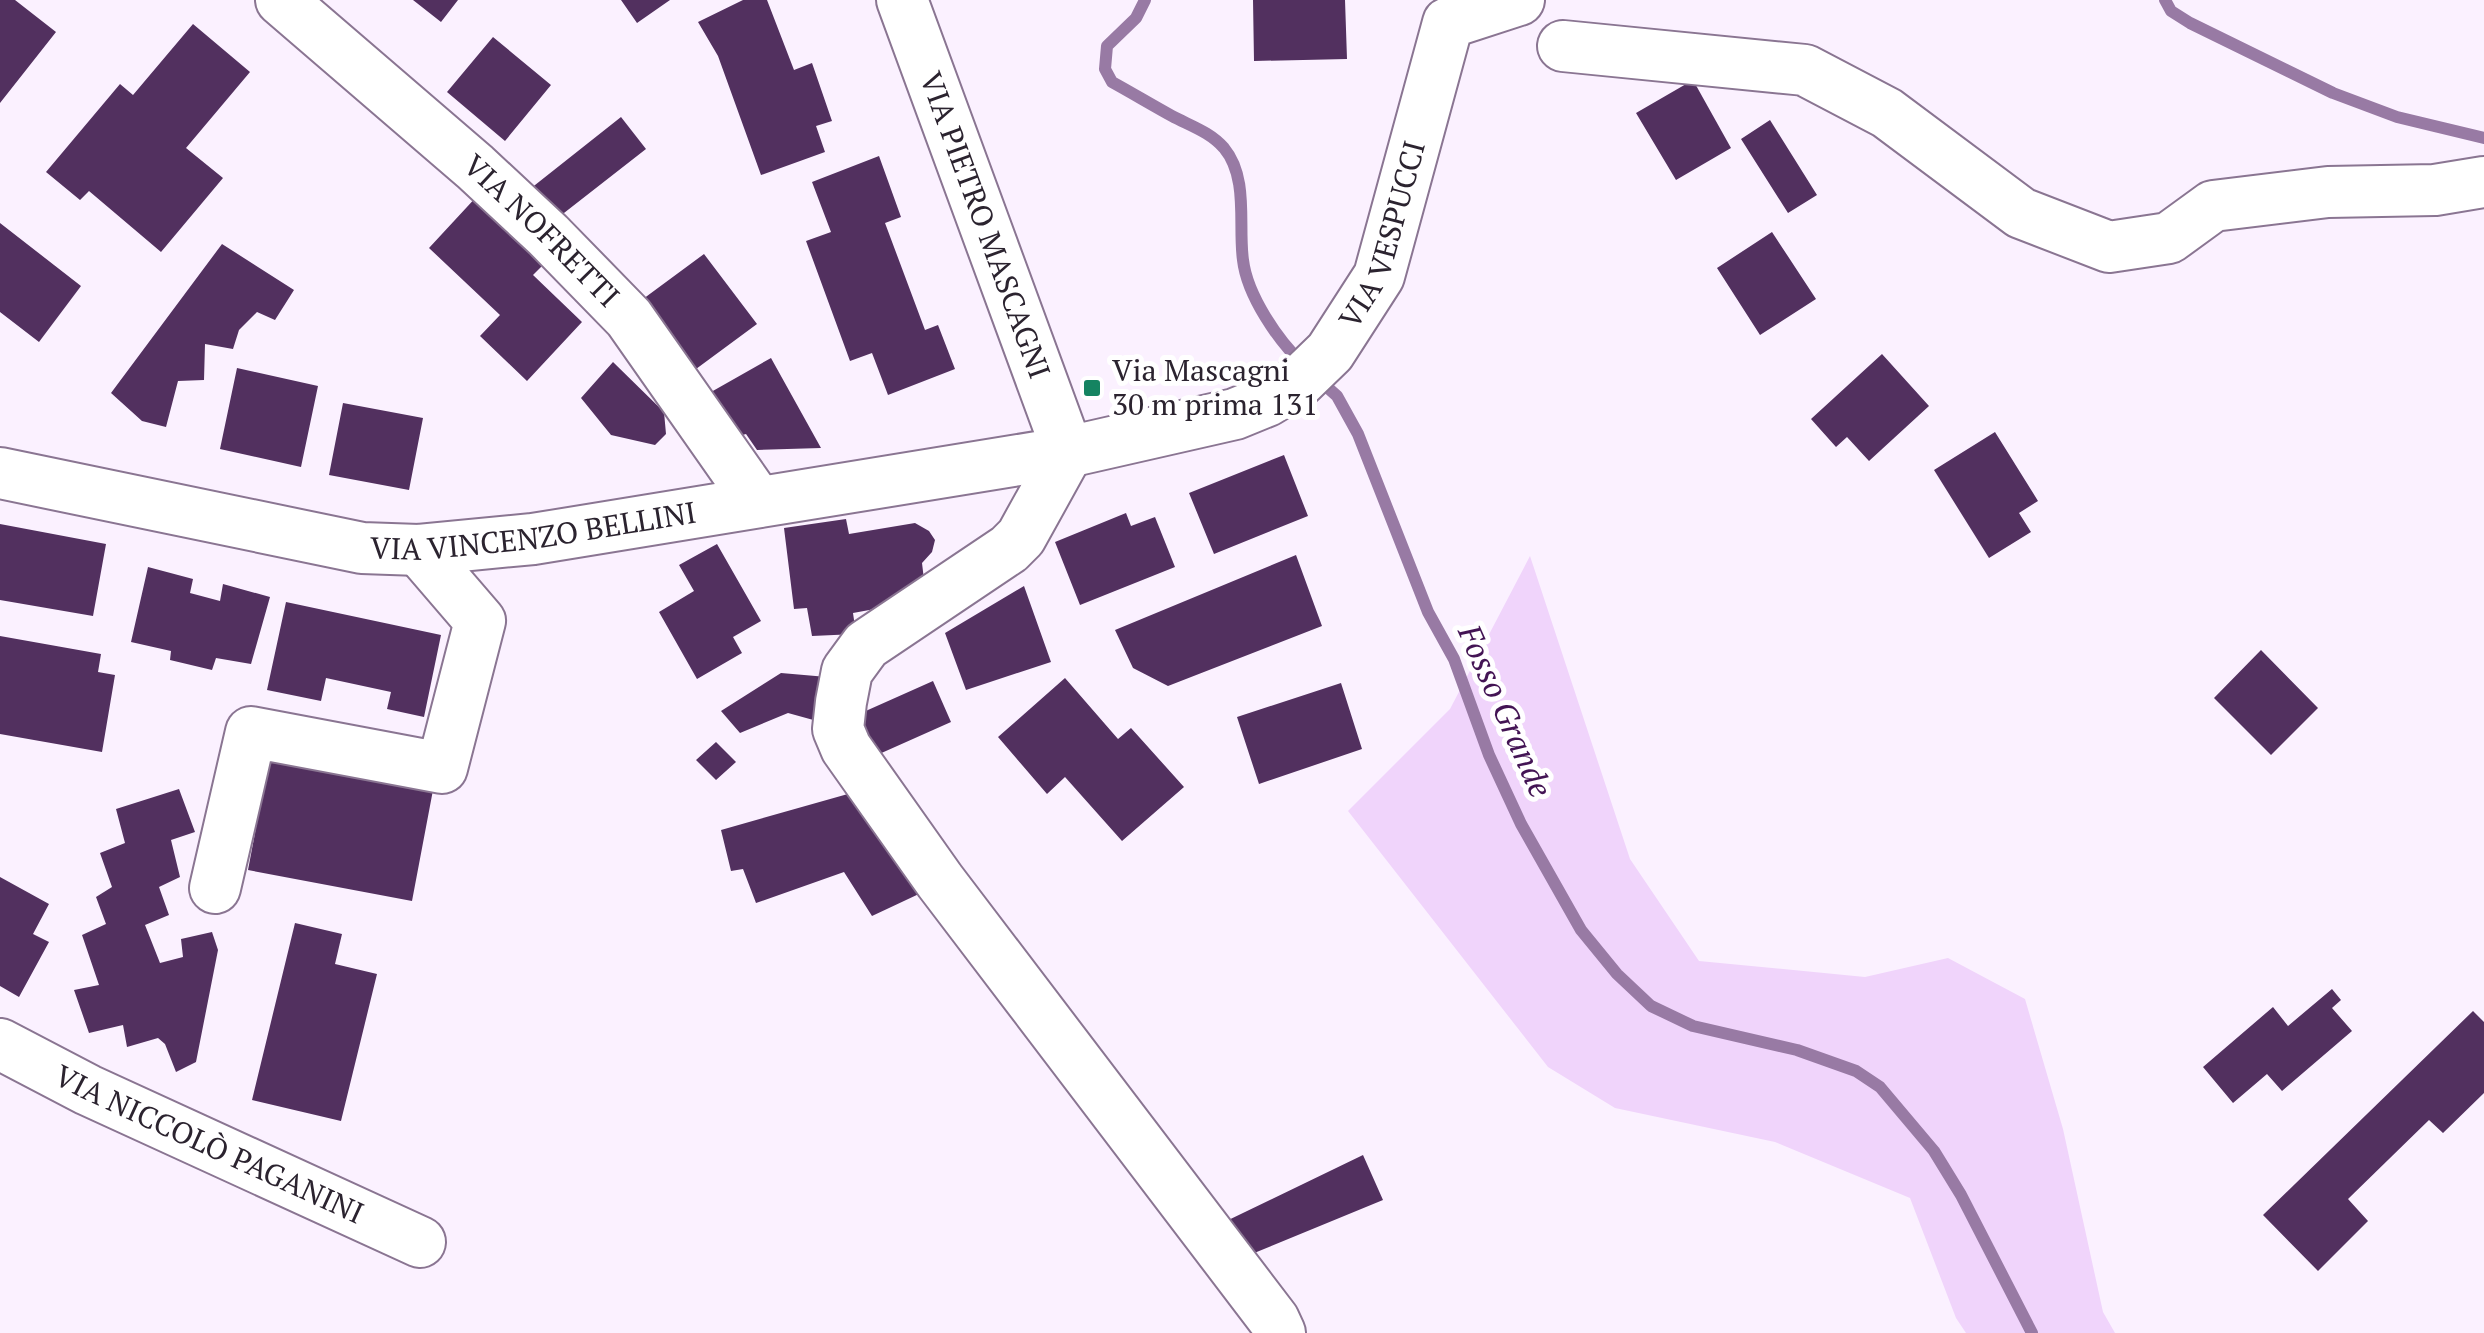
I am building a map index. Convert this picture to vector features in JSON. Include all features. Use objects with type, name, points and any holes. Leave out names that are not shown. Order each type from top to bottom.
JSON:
[{"type":"street","name":"VIA NOFRETTI","points":[[280,0],[475,168],[628,318],[758,502]]},
{"type":"street","name":"VIA PIETRO MASCAGNI","points":[[902,0],[1068,452]]},
{"type":"street","name":"VIA VESPUCCI","points":[[1068,452],[1235,414],[1300,381],[1330,352],[1379,276],[1448,22],[1519,0]]},
{"type":"street","points":[[1563,46],[1805,70],[1887,113],[2021,213],[2109,247],[2169,238],[2213,206],[2328,192],[2436,190],[2484,182]]},
{"type":"street","name":"VIA VINCENZO BELLINI","points":[[0,474],[362,548],[420,550],[533,540],[1068,452]]},
{"type":"street","points":[[1068,452],[1021,537],[1010,549],[866,645],[848,671],[838,729],[846,748],[940,881],[1274,1320],[1280,1333]]},
{"type":"street","points":[[215,888],[251,732],[442,768],[480,620],[420,550]]},
{"type":"street","name":"VIA NICCOLÒ PAGANINI","points":[[0,1044],[88,1090],[420,1242]]},
{"type":"shaded area","points":[[1530,556],[1630,859],[1699,961],[1865,977],[1948,958],[2025,999],[2063,1129],[2103,1312],[2115,1333],[1966,1333],[1956,1318],[1910,1198],[1775,1142],[1615,1108],[1548,1067],[1348,811],[1450,709]]},
{"type":"building","points":[[0,0],[15,0],[56,32],[0,103]]},
{"type":"building","points":[[413,0],[458,0],[441,22]]},
{"type":"building","points":[[621,0],[670,0],[637,23]]},
{"type":"building","points":[[743,0],[767,0],[794,70],[812,63],[832,121],[816,126],[825,152],[761,175],[718,56],[698,22]]},
{"type":"building","points":[[1253,0],[1345,0],[1347,59],[1254,61]]},
{"type":"building","points":[[193,24],[250,72],[186,148],[223,178],[161,252],[89,191],[80,200],[46,172],[120,84],[133,95]]},
{"type":"building","points":[[493,37],[551,85],[505,141],[447,92]]},
{"type":"building","points":[[1693,80],[1731,148],[1676,180],[1636,113]]},
{"type":"building","points":[[621,117],[646,149],[555,220],[530,189]]},
{"type":"building","points":[[1770,120],[1817,195],[1788,213],[1741,139]]},
{"type":"building","points":[[879,156],[901,217],[885,223],[925,330],[938,325],[955,369],[888,395],[872,353],[850,361],[806,241],[831,232],[812,182]]},
{"type":"building","points":[[479,194],[549,259],[533,275],[582,322],[527,381],[480,336],[500,315],[429,248]]},
{"type":"building","points":[[0,223],[81,286],[39,342],[0,312]]},
{"type":"building","points":[[1772,232],[1816,299],[1760,335],[1717,268]]},
{"type":"building","points":[[222,244],[294,290],[275,320],[257,312],[239,330],[233,349],[205,344],[204,380],[178,381],[166,427],[142,421],[111,393]]},
{"type":"building","points":[[704,254],[757,324],[696,369],[643,299]]},
{"type":"building","points":[[1882,354],[1929,406],[1869,461],[1847,437],[1836,447],[1811,419]]},
{"type":"building","points":[[771,358],[821,448],[757,450],[746,434],[728,439],[704,396]]},
{"type":"building","points":[[613,362],[664,412],[666,434],[655,445],[611,435],[581,398]]},
{"type":"building","points":[[237,368],[318,386],[301,467],[220,449]]},
{"type":"building","points":[[343,403],[423,418],[409,490],[329,475]]},
{"type":"building","points":[[1995,432],[2038,501],[2019,513],[2031,532],[1989,558],[1934,470]]},
{"type":"building","points":[[1284,455],[1308,516],[1214,554],[1189,493]]},
{"type":"building","points":[[1126,513],[1131,526],[1155,517],[1175,567],[1080,605],[1055,542]]},
{"type":"building","points":[[846,519],[849,534],[915,523],[929,531],[935,540],[932,552],[922,563],[925,588],[902,591],[902,604],[853,613],[856,634],[812,636],[807,608],[794,609],[784,528]]},
{"type":"building","points":[[0,524],[106,544],[93,616],[0,600]]},
{"type":"building","points":[[717,544],[761,621],[733,637],[742,653],[697,679],[659,612],[694,591],[679,565]]},
{"type":"building","points":[[1296,555],[1322,626],[1168,686],[1133,668],[1115,630]]},
{"type":"building","points":[[148,567],[193,579],[190,593],[220,601],[223,584],[270,597],[251,664],[216,658],[212,670],[170,660],[171,651],[131,642]]},
{"type":"building","points":[[1024,586],[1051,662],[966,690],[945,633]]},
{"type":"building","points":[[286,602],[441,635],[424,717],[387,709],[391,692],[326,678],[321,701],[267,690]]},
{"type":"building","points":[[0,636],[101,654],[98,672],[115,675],[102,752],[0,734]]},
{"type":"building","points":[[2261,650],[2318,708],[2271,755],[2214,698]]},
{"type":"building","points":[[781,673],[827,677],[817,721],[788,713],[740,733],[721,711]]},
{"type":"building","points":[[1065,678],[1118,739],[1131,728],[1184,787],[1122,841],[1065,777],[1047,794],[998,737]]},
{"type":"building","points":[[933,681],[951,722],[868,759],[850,718]]},
{"type":"building","points":[[1341,683],[1362,749],[1259,784],[1237,717]]},
{"type":"building","points":[[716,742],[736,762],[716,780],[696,760]]},
{"type":"building","points":[[269,759],[433,790],[412,901],[248,870]]},
{"type":"building","points":[[179,789],[195,832],[171,840],[180,877],[159,887],[169,915],[145,925],[160,963],[183,957],[181,939],[212,932],[218,950],[196,1062],[176,1072],[165,1044],[158,1038],[127,1047],[123,1025],[89,1033],[74,990],[99,985],[82,935],[106,924],[96,897],[112,887],[100,853],[125,843],[116,809]]},
{"type":"building","points":[[862,790],[921,893],[872,916],[844,872],[756,903],[743,869],[731,871],[721,830]]},
{"type":"building","points":[[0,877],[49,904],[33,934],[49,942],[19,997],[0,986]]},
{"type":"building","points":[[295,923],[342,934],[335,964],[377,974],[341,1121],[252,1100]]},
{"type":"building","points":[[2332,989],[2341,1000],[2332,1008],[2352,1031],[2282,1091],[2267,1074],[2233,1103],[2203,1067],[2273,1007],[2288,1026]]},
{"type":"building","points":[[2473,1011],[2484,1022],[2484,1093],[2443,1133],[2429,1120],[2348,1199],[2368,1221],[2318,1271],[2263,1215]]},
{"type":"building","points":[[1363,1155],[1383,1200],[1242,1258],[1216,1226]]},
{"type":"waterway","name":"Fosso Grande","points":[[1145,0],[1136,18],[1107,46],[1105,69],[1112,82],[1206,133],[1224,148],[1240,188],[1243,260],[1251,288],[1274,330],[1304,365]]},
{"type":"waterway","points":[[2165,0],[2171,11],[2190,23],[2333,93],[2397,117],[2484,138]]},
{"type":"waterway","name":"Fosso Grande","points":[[1318,379],[1337,396],[1358,434],[1428,612],[1454,659],[1489,755],[1521,824],[1581,930],[1617,974],[1651,1006],[1693,1026],[1797,1050],[1856,1071],[1880,1087],[1934,1151],[2032,1333]]},
{"type":"place","name":"Via Mascagni 30 m prima 131","points":[[1092,388]]}]
